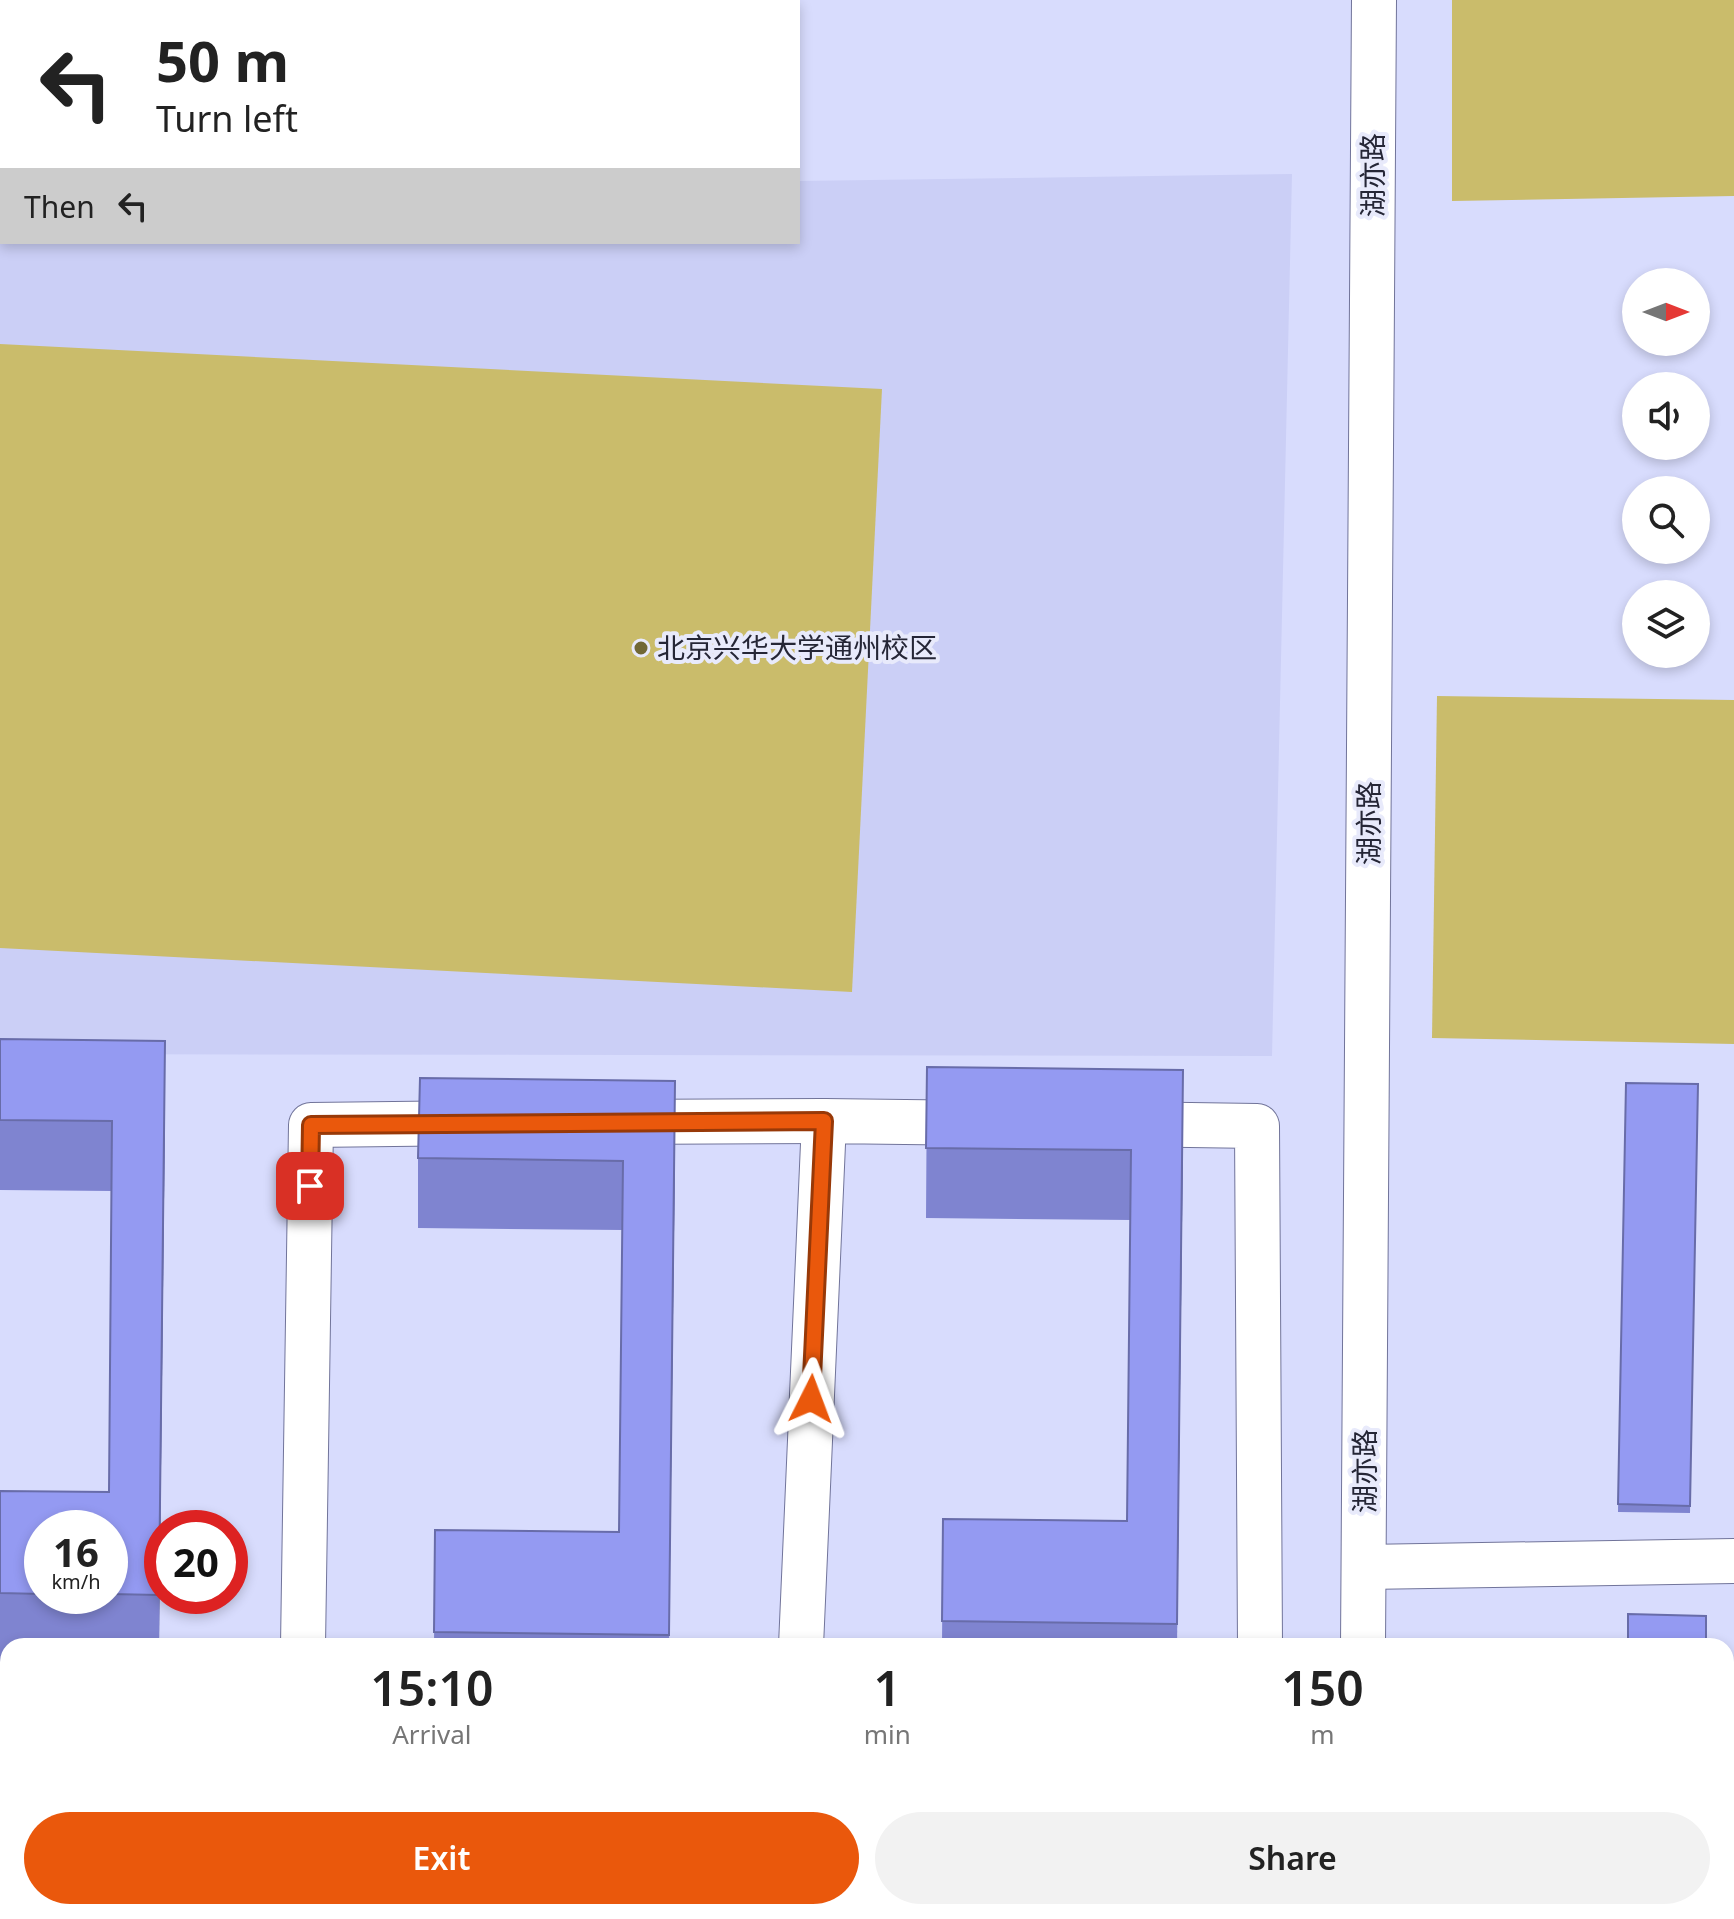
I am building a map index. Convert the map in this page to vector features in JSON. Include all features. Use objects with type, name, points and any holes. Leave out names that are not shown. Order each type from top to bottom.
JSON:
[{"type":"street","name":"湖亦路","points":[[1363,1638],[1374,0]]},
{"type":"street","points":[[801,1638],[824,1121]]},
{"type":"street","points":[[303,1638],[311,1125],[513,1123]]},
{"type":"street","points":[[575,1123],[1025,1123]]},
{"type":"street","points":[[1087,1124],[1257,1126],[1260,1638]]},
{"type":"street","points":[[1364,1567],[1734,1561]]},
{"type":"shaded area","points":[[1452,0],[1734,0],[1734,196],[1452,201]]},
{"type":"shaded area","name":"北京兴华大学通州校区","points":[[1292,174],[1272,1056],[0,1054],[0,244],[800,244],[800,181]]},
{"type":"shaded area","points":[[0,344],[882,389],[852,992],[0,948]]},
{"type":"shaded area","points":[[1437,696],[1734,700],[1734,1044],[1432,1038]]},
{"type":"building","points":[[0,1039],[165,1041],[160,1510],[144,1510],[144,1595],[128,1594],[128,1510],[24,1510],[24,1594],[0,1593],[0,1491],[109,1492],[112,1121],[0,1120]]},
{"type":"building","points":[[927,1067],[1183,1070],[1177,1624],[942,1621],[943,1519],[1127,1521],[1131,1150],[926,1148]]},
{"type":"building","points":[[420,1078],[675,1081],[669,1635],[434,1632],[435,1530],[619,1532],[623,1161],[418,1158]]},
{"type":"building","points":[[1626,1083],[1698,1084],[1690,1506],[1618,1504]]},
{"type":"building","points":[[1628,1614],[1706,1616],[1706,1638],[1628,1638]]},
{"type":"place","name":"北京兴华大学通州校区","points":[[641,648]]},
{"type":"route","points":[[310,1186],[311,1125],[824,1121],[811,1399]]}]
